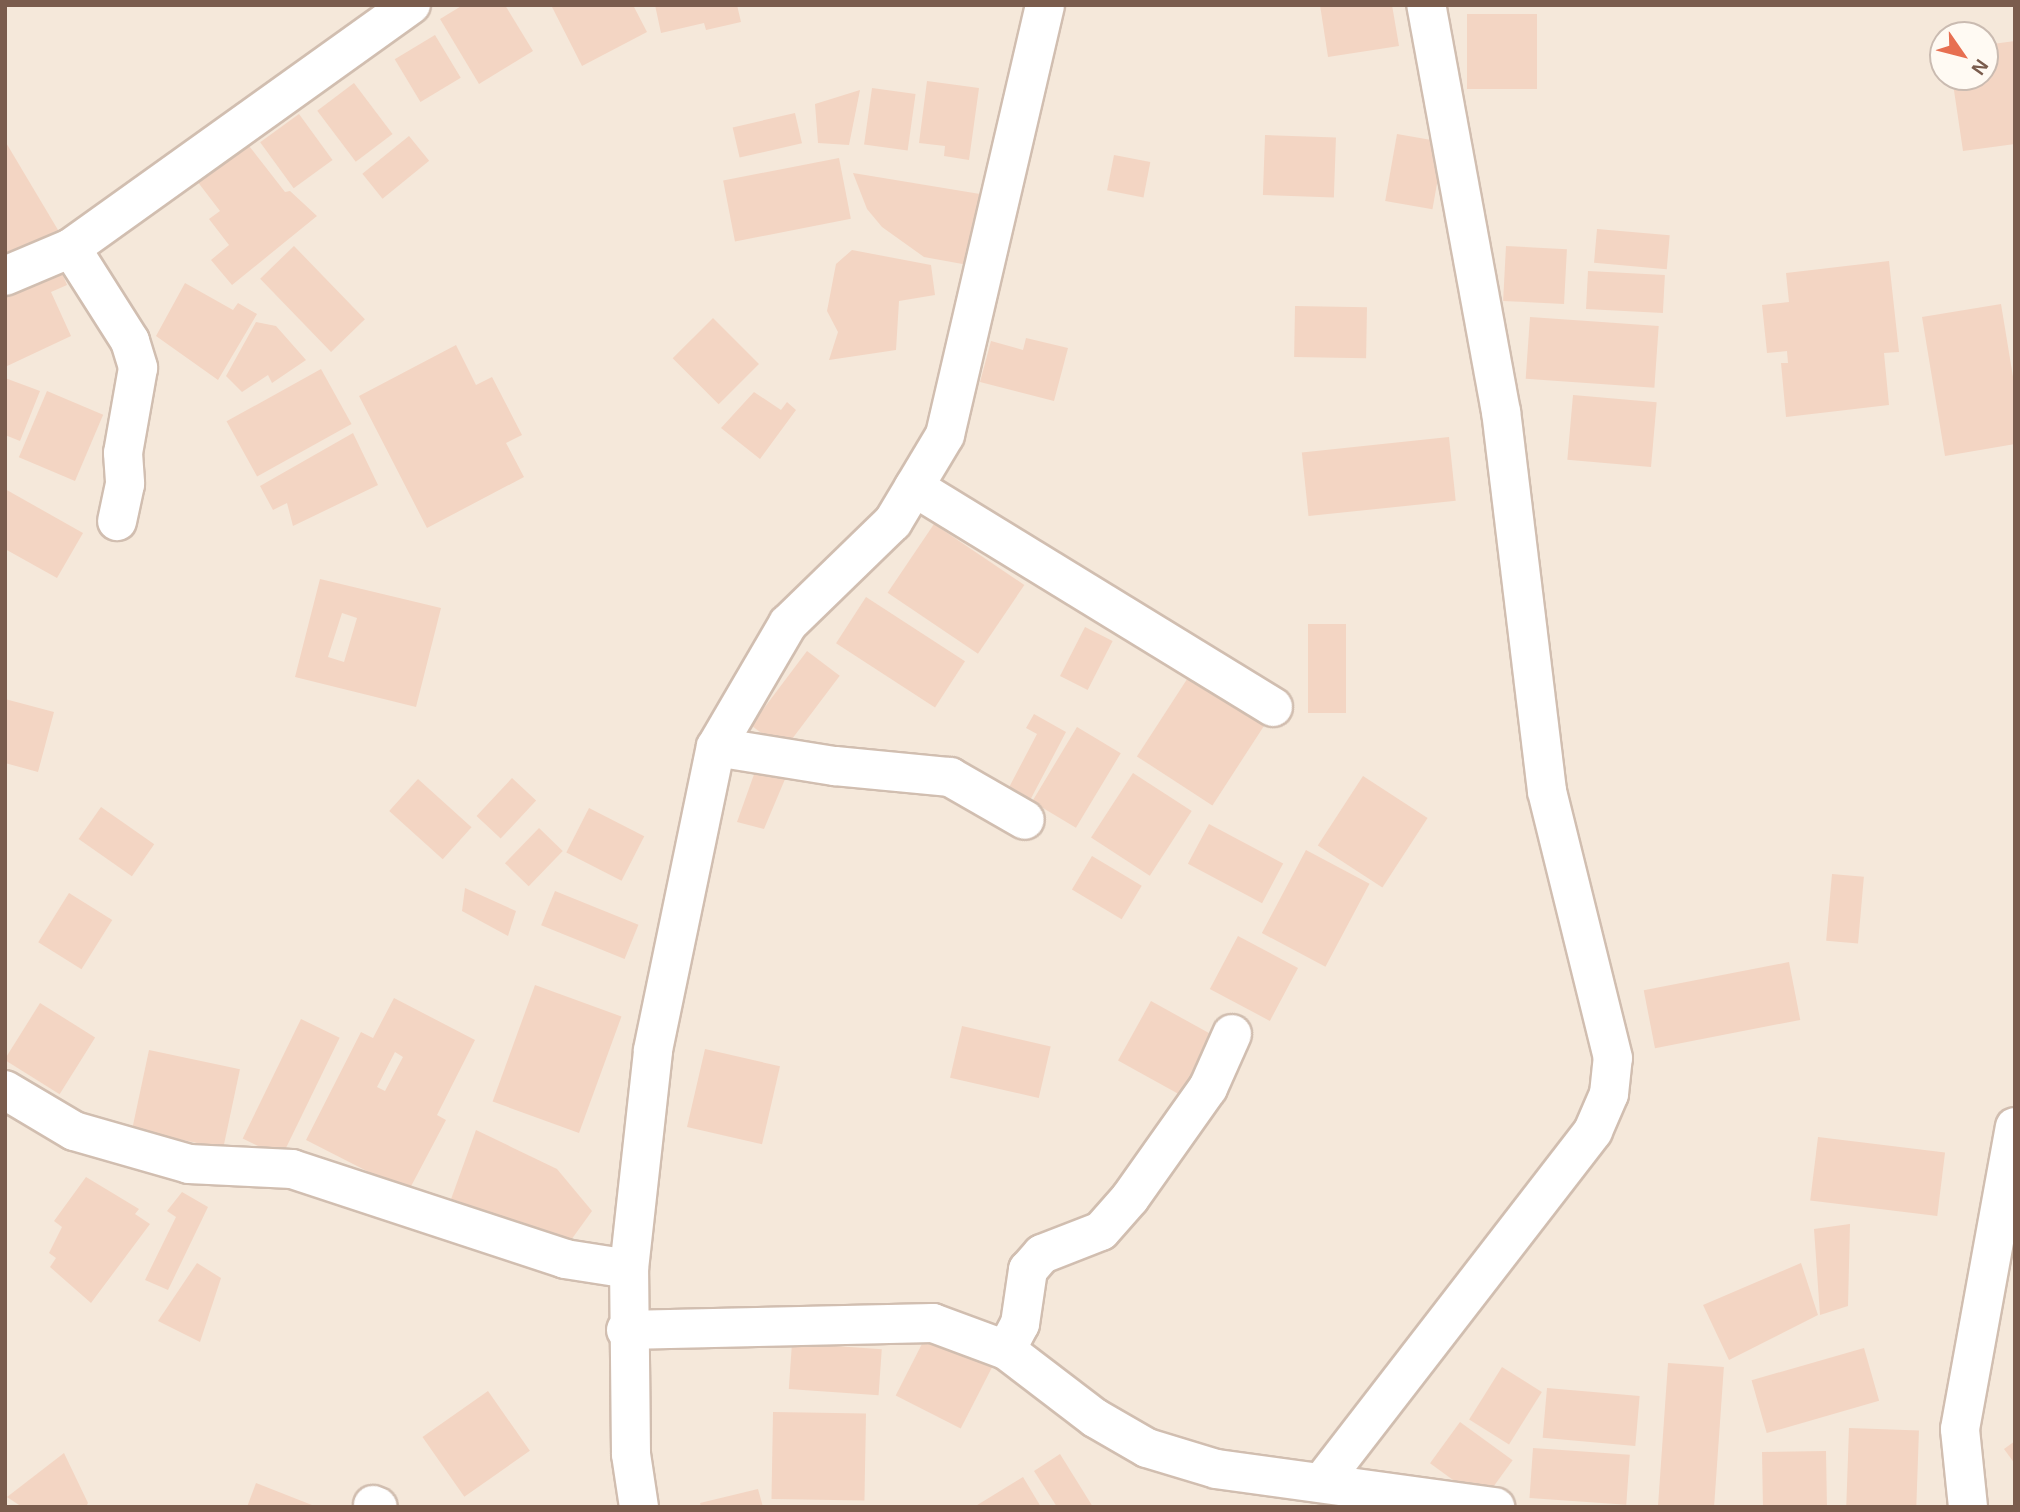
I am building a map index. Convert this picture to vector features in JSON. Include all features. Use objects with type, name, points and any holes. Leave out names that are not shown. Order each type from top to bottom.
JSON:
[{"type":"street","points":[[5,276],[71,248],[411,5]]},
{"type":"street","points":[[639,1507],[631,1454],[626,1330],[629,1269],[653,1050],[716,747],[788,624],[893,522],[945,435],[1045,5]]},
{"type":"street","points":[[1322,1482],[1593,1131],[1609,1094],[1612,1058],[1547,791],[1501,412],[1426,5]]},
{"type":"street","points":[[71,248],[130,341],[138,368],[123,453],[125,484],[117,521]]},
{"type":"street","points":[[914,486],[1273,708]]},
{"type":"street","points":[[716,747],[835,766],[950,778],[1025,820]]},
{"type":"street","points":[[1006,1350],[1020,1324],[1028,1270],[1042,1254],[1101,1231],[1130,1198],[1208,1088],[1232,1034]]},
{"type":"street","points":[[5,1090],[87,1135],[189,1164],[292,1169],[565,1259],[629,1269]]},
{"type":"street","points":[[1968,1507],[1960,1429],[2015,1128]]},
{"type":"street","points":[[626,1330],[933,1322],[1006,1350],[1095,1418],[1147,1448],[1216,1469],[1495,1507]]},
{"type":"shaded area","points":[[5,5],[2015,5],[2015,1507],[5,1507]]},
{"type":"building","points":[[463,5],[505,5],[533,51],[479,84],[440,19]]},
{"type":"building","points":[[551,5],[633,5],[647,32],[582,66]]},
{"type":"building","points":[[655,5],[737,5],[741,22],[706,30],[704,23],[661,33]]},
{"type":"building","points":[[1320,5],[1392,5],[1399,46],[1328,57]]},
{"type":"building","points":[[1467,14],[1537,14],[1537,89],[1467,89]]},
{"type":"building","points":[[435,35],[461,78],[420,102],[395,59]]},
{"type":"building","points":[[2015,41],[2015,144],[1963,151],[1954,91],[1999,91],[1999,43]]},
{"type":"building","points":[[927,81],[979,88],[969,160],[944,156],[945,146],[919,143]]},
{"type":"building","points":[[354,83],[393,134],[356,162],[317,111]]},
{"type":"building","points":[[872,88],[916,94],[908,151],[864,144]]},
{"type":"building","points":[[860,90],[849,145],[818,143],[815,104]]},
{"type":"building","points":[[795,113],[802,143],[740,158],[733,127]]},
{"type":"building","points":[[299,114],[333,160],[294,188],[260,142]]},
{"type":"building","points":[[1397,134],[1444,142],[1432,209],[1385,201]]},
{"type":"building","points":[[1265,135],[1336,137],[1334,197],[1263,195]]},
{"type":"building","points":[[409,136],[429,161],[383,199],[362,174]]},
{"type":"building","points":[[5,141],[61,235],[5,259]]},
{"type":"building","points":[[246,142],[285,192],[290,191],[317,216],[232,285],[211,260],[229,245],[209,219],[220,211],[197,181]]},
{"type":"building","points":[[1114,155],[1150,162],[1143,197],[1107,190]]},
{"type":"building","points":[[839,158],[851,219],[735,241],[723,181]]},
{"type":"building","points":[[853,173],[980,194],[968,265],[924,257],[882,227],[867,209]]},
{"type":"building","points":[[1597,229],[1670,235],[1667,269],[1594,263]]},
{"type":"building","points":[[294,246],[365,319],[331,352],[260,279]]},
{"type":"building","points":[[1506,246],[1567,249],[1564,304],[1503,301]]},
{"type":"building","points":[[852,250],[931,265],[935,295],[899,301],[896,350],[829,360],[838,332],[827,311],[836,264]]},
{"type":"building","points":[[1889,261],[1899,352],[1884,353],[1889,405],[1786,417],[1781,363],[1788,363],[1787,351],[1767,353],[1762,305],[1789,302],[1786,273]]},
{"type":"building","points":[[60,268],[67,285],[51,292],[71,336],[5,367],[5,293]]},
{"type":"building","points":[[1588,271],[1665,275],[1663,313],[1586,309]]},
{"type":"building","points":[[185,283],[233,310],[238,303],[257,314],[218,380],[156,336]]},
{"type":"building","points":[[2001,304],[2015,389],[2015,444],[1945,456],[1922,317]]},
{"type":"building","points":[[1295,306],[1367,307],[1366,358],[1294,357]]},
{"type":"building","points":[[1530,317],[1659,326],[1654,388],[1526,379]]},
{"type":"building","points":[[713,318],[759,364],[719,404],[673,358]]},
{"type":"building","points":[[256,322],[276,326],[306,360],[272,383],[268,375],[242,392],[226,376]]},
{"type":"building","points":[[1026,338],[1068,348],[1054,401],[980,382],[991,341],[1023,350]]},
{"type":"building","points":[[456,345],[476,385],[492,377],[522,435],[506,443],[524,477],[427,528],[359,396]]},
{"type":"building","points":[[321,369],[352,424],[257,476],[227,421]]},
{"type":"building","points":[[5,378],[40,391],[20,441],[5,435]]},
{"type":"building","points":[[47,391],[103,415],[75,481],[19,457]]},
{"type":"building","points":[[754,392],[781,410],[787,402],[796,410],[760,459],[721,428]]},
{"type":"building","points":[[1573,395],[1657,402],[1651,467],[1567,460]]},
{"type":"building","points":[[353,433],[378,485],[293,526],[287,503],[273,510],[260,486]]},
{"type":"building","points":[[1449,437],[1456,501],[1309,516],[1302,452]]},
{"type":"building","points":[[5,489],[83,533],[57,578],[5,549]]},
{"type":"building","points":[[934,524],[1024,585],[978,654],[888,593]]},
{"type":"building","points":[[320,579],[441,608],[416,707],[295,677]],"holes":[[[342,613],[357,618],[344,662],[328,657]]]},
{"type":"building","points":[[866,597],[965,661],[935,707],[836,643]]},
{"type":"building","points":[[1308,624],[1346,624],[1346,713],[1308,713]]},
{"type":"building","points":[[1085,627],[1113,641],[1088,690],[1060,676]]},
{"type":"building","points":[[807,651],[840,676],[784,750],[751,725]]},
{"type":"building","points":[[1193,670],[1268,719],[1212,805],[1137,756]]},
{"type":"building","points":[[5,699],[54,712],[38,772],[5,763]]},
{"type":"building","points":[[1034,714],[1066,732],[1026,808],[1004,797],[1037,734],[1026,728]]},
{"type":"building","points":[[1077,727],[1121,753],[1076,828],[1032,802]]},
{"type":"building","points":[[757,766],[788,772],[764,829],[737,822]]},
{"type":"building","points":[[1133,773],[1192,811],[1150,876],[1091,838]]},
{"type":"building","points":[[1363,776],[1428,818],[1382,888],[1318,846]]},
{"type":"building","points":[[512,778],[536,801],[501,839],[477,816]]},
{"type":"building","points":[[418,779],[472,827],[443,859],[389,811]]},
{"type":"building","points":[[101,807],[154,844],[132,876],[79,839]]},
{"type":"building","points":[[589,808],[644,836],[622,881],[566,853]]},
{"type":"building","points":[[1209,824],[1283,863],[1262,903],[1188,864]]},
{"type":"building","points":[[539,828],[563,851],[529,886],[505,863]]},
{"type":"building","points":[[1306,850],[1370,884],[1325,967],[1262,933]]},
{"type":"building","points":[[1092,856],[1142,886],[1122,919],[1072,889]]},
{"type":"building","points":[[1832,874],[1864,877],[1858,944],[1826,941]]},
{"type":"building","points":[[465,888],[516,911],[508,936],[462,911]]},
{"type":"building","points":[[555,891],[638,925],[625,959],[541,925]]},
{"type":"building","points":[[69,893],[112,920],[82,969],[38,942]]},
{"type":"building","points":[[1238,936],[1298,968],[1270,1021],[1210,989]]},
{"type":"building","points":[[1789,962],[1800,1020],[1655,1048],[1644,990]]},
{"type":"building","points":[[535,985],[621,1016],[579,1133],[493,1102]]},
{"type":"building","points":[[394,998],[475,1040],[437,1115],[446,1120],[408,1192],[306,1140],[361,1032],[373,1038]],"holes":[[[395,1052],[403,1057],[385,1091],[377,1087]]]},
{"type":"building","points":[[1151,1001],[1217,1038],[1185,1097],[1118,1060]]},
{"type":"building","points":[[40,1003],[95,1037],[60,1094],[5,1060]]},
{"type":"building","points":[[301,1019],[340,1038],[281,1157],[243,1139]]},
{"type":"building","points":[[962,1026],[1051,1046],[1039,1098],[950,1078]]},
{"type":"building","points":[[705,1049],[780,1066],[762,1144],[687,1127]]},
{"type":"building","points":[[149,1050],[240,1069],[223,1149],[132,1129]]},
{"type":"building","points":[[476,1130],[557,1169],[592,1211],[566,1247],[450,1202]]},
{"type":"building","points":[[1818,1137],[1945,1153],[1937,1216],[1810,1201]]},
{"type":"building","points":[[86,1177],[139,1209],[135,1214],[150,1224],[91,1303],[50,1267],[56,1258],[49,1253],[62,1227],[54,1221]]},
{"type":"building","points":[[182,1192],[208,1207],[168,1290],[145,1280],[176,1217],[167,1211]]},
{"type":"building","points":[[1850,1224],[1848,1306],[1820,1315],[1814,1229]]},
{"type":"building","points":[[197,1263],[221,1278],[200,1342],[158,1321]]},
{"type":"building","points":[[1801,1263],[1818,1315],[1729,1360],[1703,1305]]},
{"type":"building","points":[[927,1334],[992,1367],[961,1429],[896,1395]]},
{"type":"building","points":[[792,1343],[882,1349],[879,1395],[789,1389]]},
{"type":"building","points":[[1864,1348],[1879,1401],[1767,1433],[1752,1380]]},
{"type":"building","points":[[1668,1363],[1724,1367],[1714,1507],[1658,1506]]},
{"type":"building","points":[[1502,1367],[1542,1392],[1509,1444],[1469,1420]]},
{"type":"building","points":[[1547,1388],[1640,1396],[1635,1446],[1543,1438]]},
{"type":"building","points":[[488,1391],[530,1451],[464,1497],[422,1437]]},
{"type":"building","points":[[773,1412],[866,1414],[864,1501],[771,1499]]},
{"type":"building","points":[[1460,1422],[1513,1460],[1483,1501],[1430,1463]]},
{"type":"building","points":[[1849,1428],[1919,1430],[1916,1507],[1846,1507]]},
{"type":"building","points":[[2015,1441],[2015,1464],[2004,1449]]},
{"type":"building","points":[[1533,1448],[1630,1455],[1626,1505],[1530,1498]]},
{"type":"building","points":[[1826,1451],[1827,1507],[1763,1507],[1762,1452]]},
{"type":"building","points":[[64,1453],[88,1503],[86,1507],[22,1507],[7,1497]]},
{"type":"building","points":[[1060,1454],[1093,1507],[1057,1507],[1034,1471]]},
{"type":"building","points":[[1023,1477],[1041,1507],[974,1507]]},
{"type":"building","points":[[256,1483],[317,1507],[247,1507]]},
{"type":"building","points":[[758,1489],[763,1507],[701,1507],[700,1503]]}]
